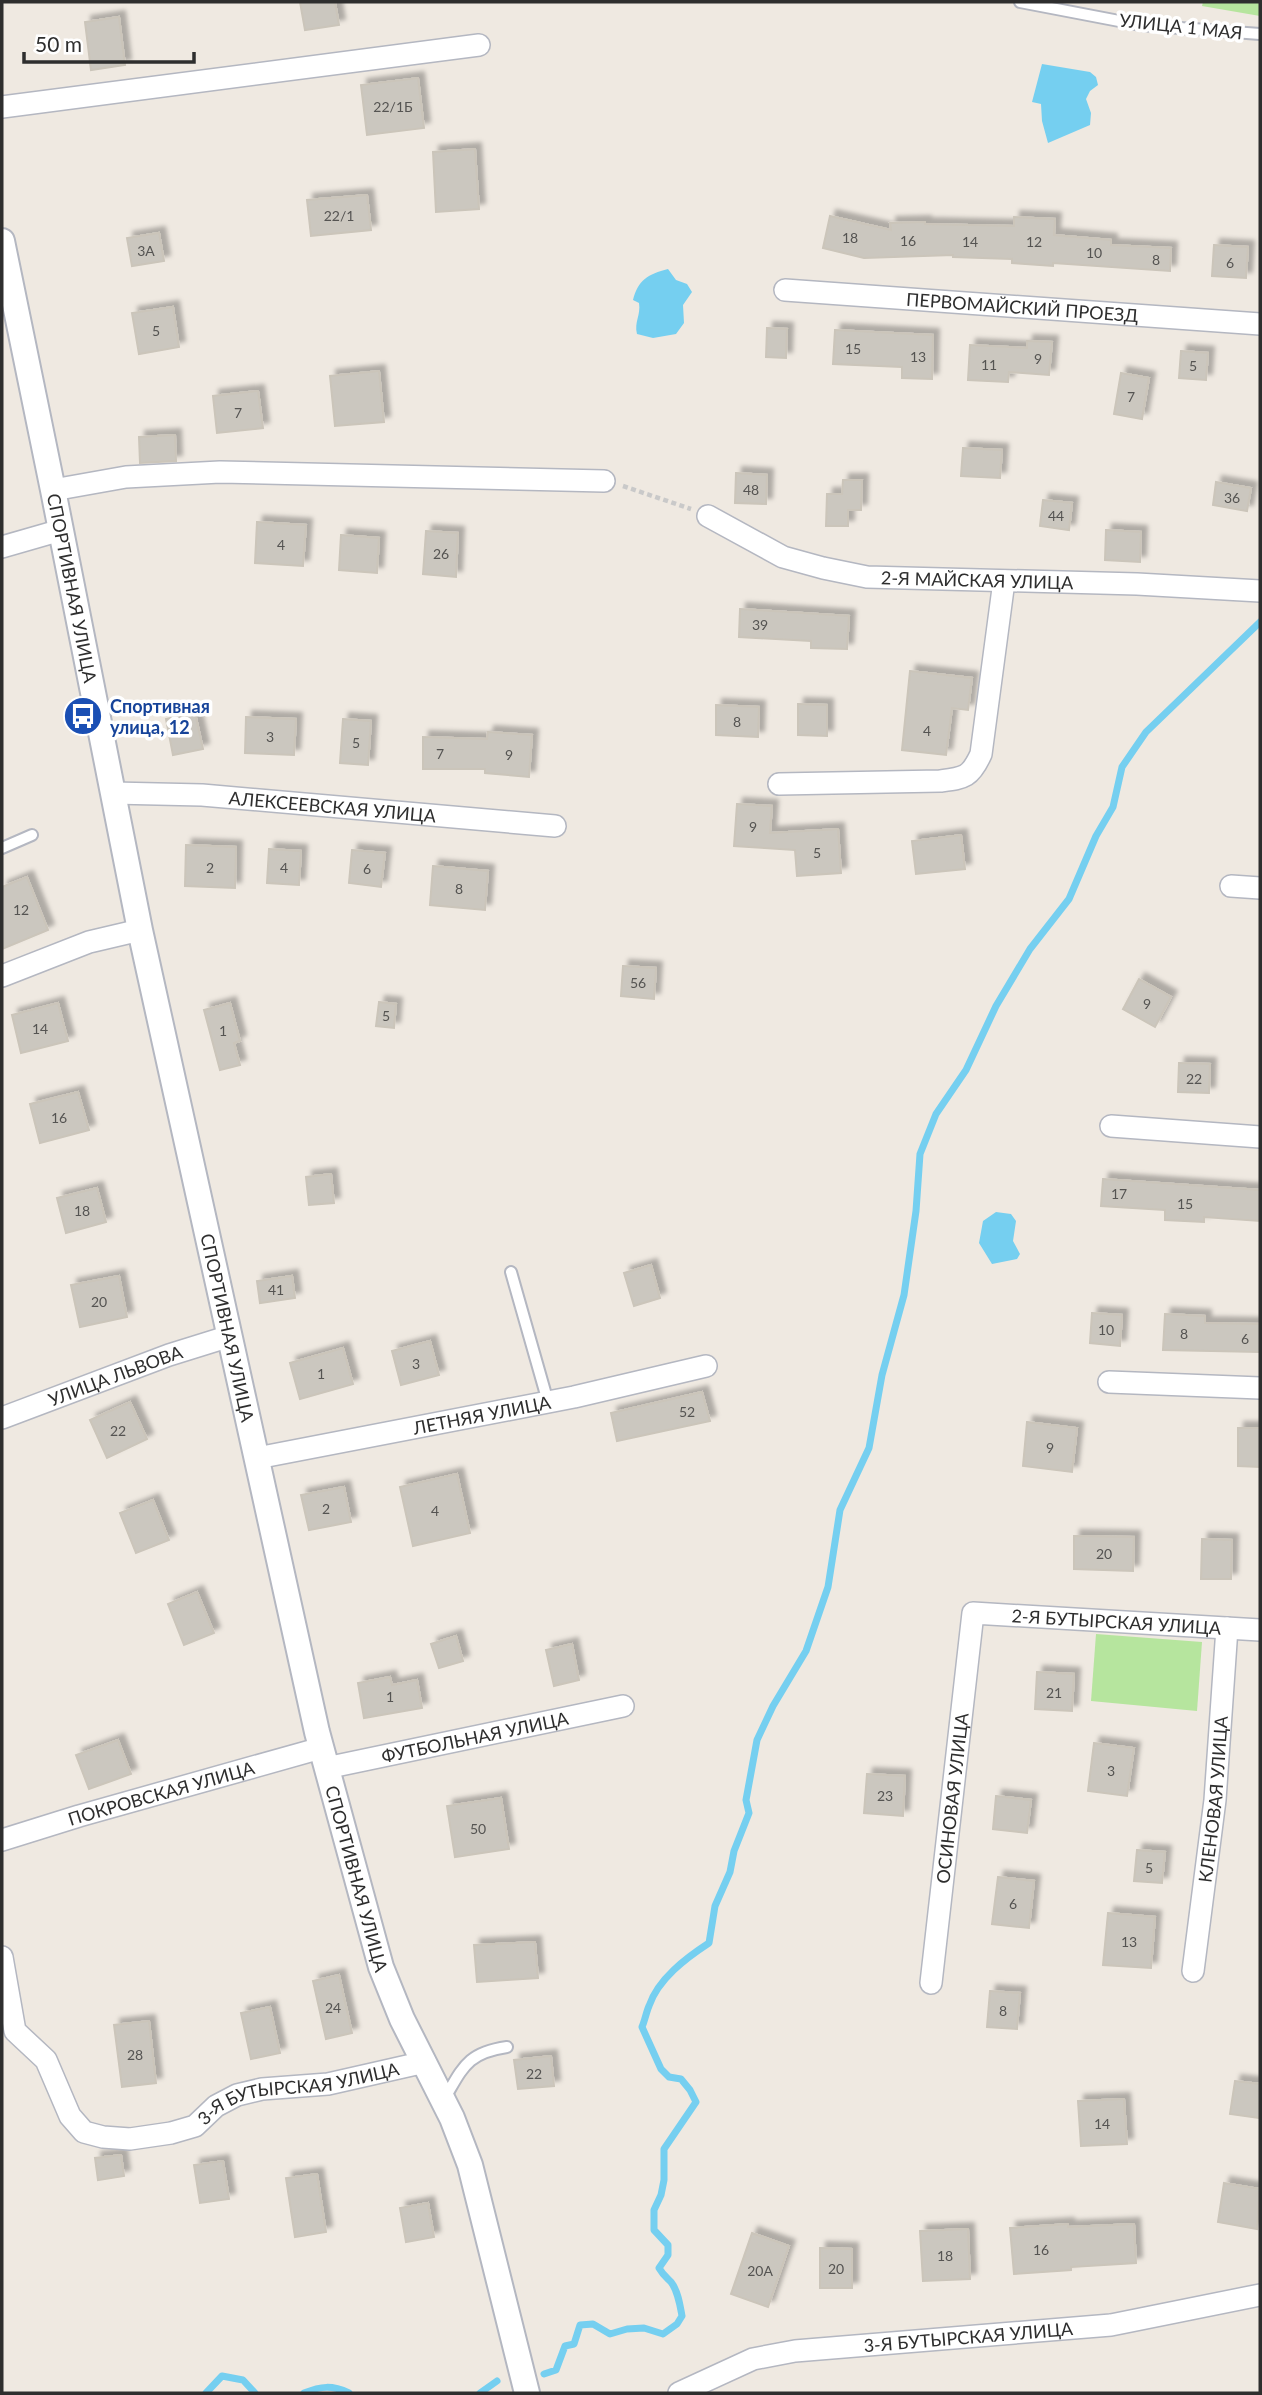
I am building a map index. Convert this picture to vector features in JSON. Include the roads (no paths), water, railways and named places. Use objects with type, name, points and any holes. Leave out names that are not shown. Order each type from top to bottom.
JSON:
[{"type":"street","points":[[2,107],[479,45]]},
{"type":"street","name":"СПОРТИВНАЯ УЛИЦА","points":[[2,242],[6,284],[53,489],[140,930],[323,1758],[382,1967],[402,2019],[443,2101],[473,2175],[527,2393]]},
{"type":"street","name":"ПЕРВОМАЙСКИЙ ПРОЕЗД","points":[[785,290],[1260,324]]},
{"type":"street","points":[[53,489],[126,477],[220,472],[604,481]]},
{"type":"street","name":"2-Я МАЙСКАЯ УЛИЦА","points":[[708,516],[783,557],[823,568],[889,579],[1137,584],[1260,591]]},
{"type":"street","points":[[2,547],[61,530]]},
{"type":"street","points":[[779,784],[940,781],[963,778],[974,769],[981,754],[1004,582]]},
{"type":"street","name":"АЛЕКСЕЕВСКАЯ УЛИЦА","points":[[113,793],[202,795],[555,826]]},
{"type":"street","points":[[1231,886],[1260,888]]},
{"type":"street","points":[[2,976],[89,942],[140,930]]},
{"type":"street","points":[[1111,1126],[1260,1138]]},
{"type":"street","name":"УЛИЦА ЛЬВОВА","points":[[2,1418],[169,1355],[230,1336]]},
{"type":"street","name":"ЛЕТНЯЯ УЛИЦА","points":[[257,1458],[548,1402],[706,1366]]},
{"type":"street","points":[[1109,1382],[1260,1388]]},
{"type":"street","name":"2-Я БУТЫРСКАЯ УЛИЦА","points":[[973,1613],[1260,1630]]},
{"type":"street","name":"ОСИНОВАЯ УЛИЦА","points":[[931,1983],[973,1613]]},
{"type":"street","name":"КЛЕНОВАЯ УЛИЦА","points":[[1193,1971],[1215,1800],[1227,1628]]},
{"type":"street","name":"ФУТБОЛЬНАЯ УЛИЦА","points":[[323,1758],[623,1706]]},
{"type":"street","name":"ПОКРОВСКАЯ УЛИЦА","points":[[2,1840],[79,1816],[323,1758]]},
{"type":"street","name":"3-Я БУТЫРСКАЯ УЛИЦА","points":[[2,1957],[15,2031],[46,2060],[70,2116],[85,2132],[103,2137],[130,2139],[171,2133],[195,2126],[216,2106],[236,2095],[262,2089],[328,2084],[425,2062]]},
{"type":"street","name":"3-Я БУТЫРСКАЯ УЛИЦА","points":[[679,2393],[753,2359],[794,2351],[1111,2325],[1260,2295]]},
{"type":"lane","name":"УЛИЦА 1 МАЯ","points":[[1020,2],[1140,25],[1260,34]]},
{"type":"lane","points":[[2,848],[32,835]]},
{"type":"lane","points":[[511,1272],[548,1402]]},
{"type":"lane","points":[[443,2101],[472,2059],[485,2050],[506,2048]]},
{"type":"water","points":[[1042,64],[1090,72],[1096,77],[1098,85],[1090,91],[1086,99],[1091,113],[1090,125],[1048,143],[1041,104],[1032,102]]},
{"type":"water","points":[[668,269],[676,280],[687,284],[692,292],[683,305],[684,323],[676,334],[653,338],[637,334],[639,303],[633,300],[638,287],[649,276]]},
{"type":"water","points":[[996,1212],[1011,1214],[1016,1221],[1013,1241],[1020,1254],[1017,1259],[992,1264],[979,1243],[983,1221]]},
{"type":"waterway","points":[[544,2374],[556,2370],[565,2346],[574,2344],[580,2325],[593,2324],[610,2334],[644,2328],[663,2334],[677,2324],[682,2316],[675,2290],[659,2268],[668,2255],[668,2245],[654,2230],[654,2210],[664,2180],[664,2149],[696,2102],[681,2079],[669,2077],[661,2069],[642,2027],[653,1996],[666,1978],[682,1962],[709,1943],[715,1906],[730,1872],[734,1851],[749,1813],[746,1800],[757,1740],[773,1706],[806,1651],[828,1587],[840,1510],[869,1448],[882,1375],[904,1295],[916,1211],[920,1154],[936,1114],[966,1070],[996,1006],[1030,949],[1069,899],[1096,836],[1113,807],[1122,767],[1146,732],[1260,622]]},
{"type":"waterway","points":[[206,2393],[222,2376],[243,2380],[255,2393]]},
{"type":"waterway","points":[[480,2393],[497,2381]]},
{"type":"waterway","points":[[304,2393],[326,2387],[349,2393]]},
{"type":"place","name":"Спортивная улица, 12","points":[[83,716]]}]
